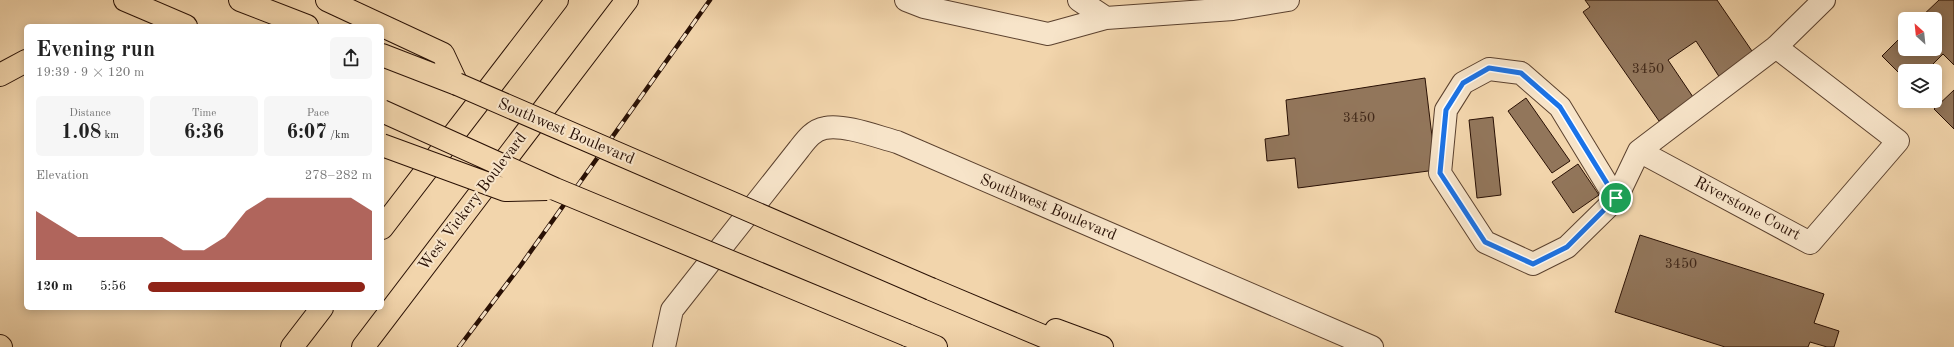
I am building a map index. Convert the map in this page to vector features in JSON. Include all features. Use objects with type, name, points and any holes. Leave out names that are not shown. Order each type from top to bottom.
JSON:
[{"type":"main road","points":[[125,0],[181,24]]},
{"type":"main road","points":[[240,0],[303,24]]},
{"type":"main road","points":[[327,0],[378,24]]},
{"type":"main road","points":[[384,225],[557,0]]},
{"type":"main road","name":"West Vickery Boulevard","points":[[363,347],[627,0]]},
{"type":"main road","points":[[384,27],[443,54],[457,84]]},
{"type":"main road","name":"Southwest Boulevard","points":[[384,56],[457,84],[931,290],[966,303],[1069,347]]},
{"type":"main road","points":[[0,75],[24,62]]},
{"type":"main road","points":[[384,112],[555,189],[912,341],[936,347]]},
{"type":"main road","points":[[384,146],[505,190],[555,189]]},
{"type":"main road","points":[[966,303],[1028,319],[1102,347]]},
{"type":"main road","points":[[292,347],[320,310]]},
{"type":"street","points":[[906,0],[924,6],[1048,34],[1111,9]]},
{"type":"street","points":[[1079,0],[1111,9],[1234,10],[1288,0]]},
{"type":"street","points":[[1616,198],[1560,107],[1521,73],[1489,68],[1463,83],[1446,110],[1440,173],[1485,242],[1533,264],[1567,247],[1616,198],[1639,151],[1776,47],[1824,0]]},
{"type":"street","name":"Riverstone Court","points":[[1639,151],[1810,243],[1898,141],[1776,47]]},
{"type":"street","name":"Southwest Boulevard","points":[[664,347],[672,310],[810,135],[825,128],[852,129],[897,142],[1372,347]]},
{"type":"building","points":[[1585,0],[1717,0],[1754,54],[1720,78],[1696,41],[1668,60],[1693,97],[1659,121],[1583,12],[1590,7]]},
{"type":"building","points":[[1939,0],[1954,0],[1954,65],[1943,54],[1942,55],[1942,12],[1926,12]]},
{"type":"building","points":[[1898,40],[1898,56],[1941,56],[1933,64],[1898,64],[1898,72],[1882,56]]},
{"type":"building","points":[[1425,78],[1436,170],[1298,188],[1295,158],[1267,161],[1265,139],[1289,135],[1286,100]]},
{"type":"building","points":[[1954,90],[1954,129],[1934,109],[1942,108],[1942,101]]},
{"type":"building","points":[[1526,98],[1570,161],[1552,173],[1508,111]]},
{"type":"building","points":[[1493,117],[1501,195],[1477,198],[1469,120]]},
{"type":"building","points":[[1578,164],[1599,195],[1573,213],[1552,182]]},
{"type":"building","points":[[1640,235],[1824,294],[1814,323],[1839,331],[1834,347],[1827,347],[1810,342],[1808,347],[1725,347],[1615,312]]},
{"type":"railway","points":[[459,347],[521,265],[710,0]]},
{"type":"route","points":[[1489,68],[1521,73],[1560,107],[1616,198],[1567,247],[1533,264],[1485,242],[1440,173],[1446,110],[1463,83],[1489,68]]}]
